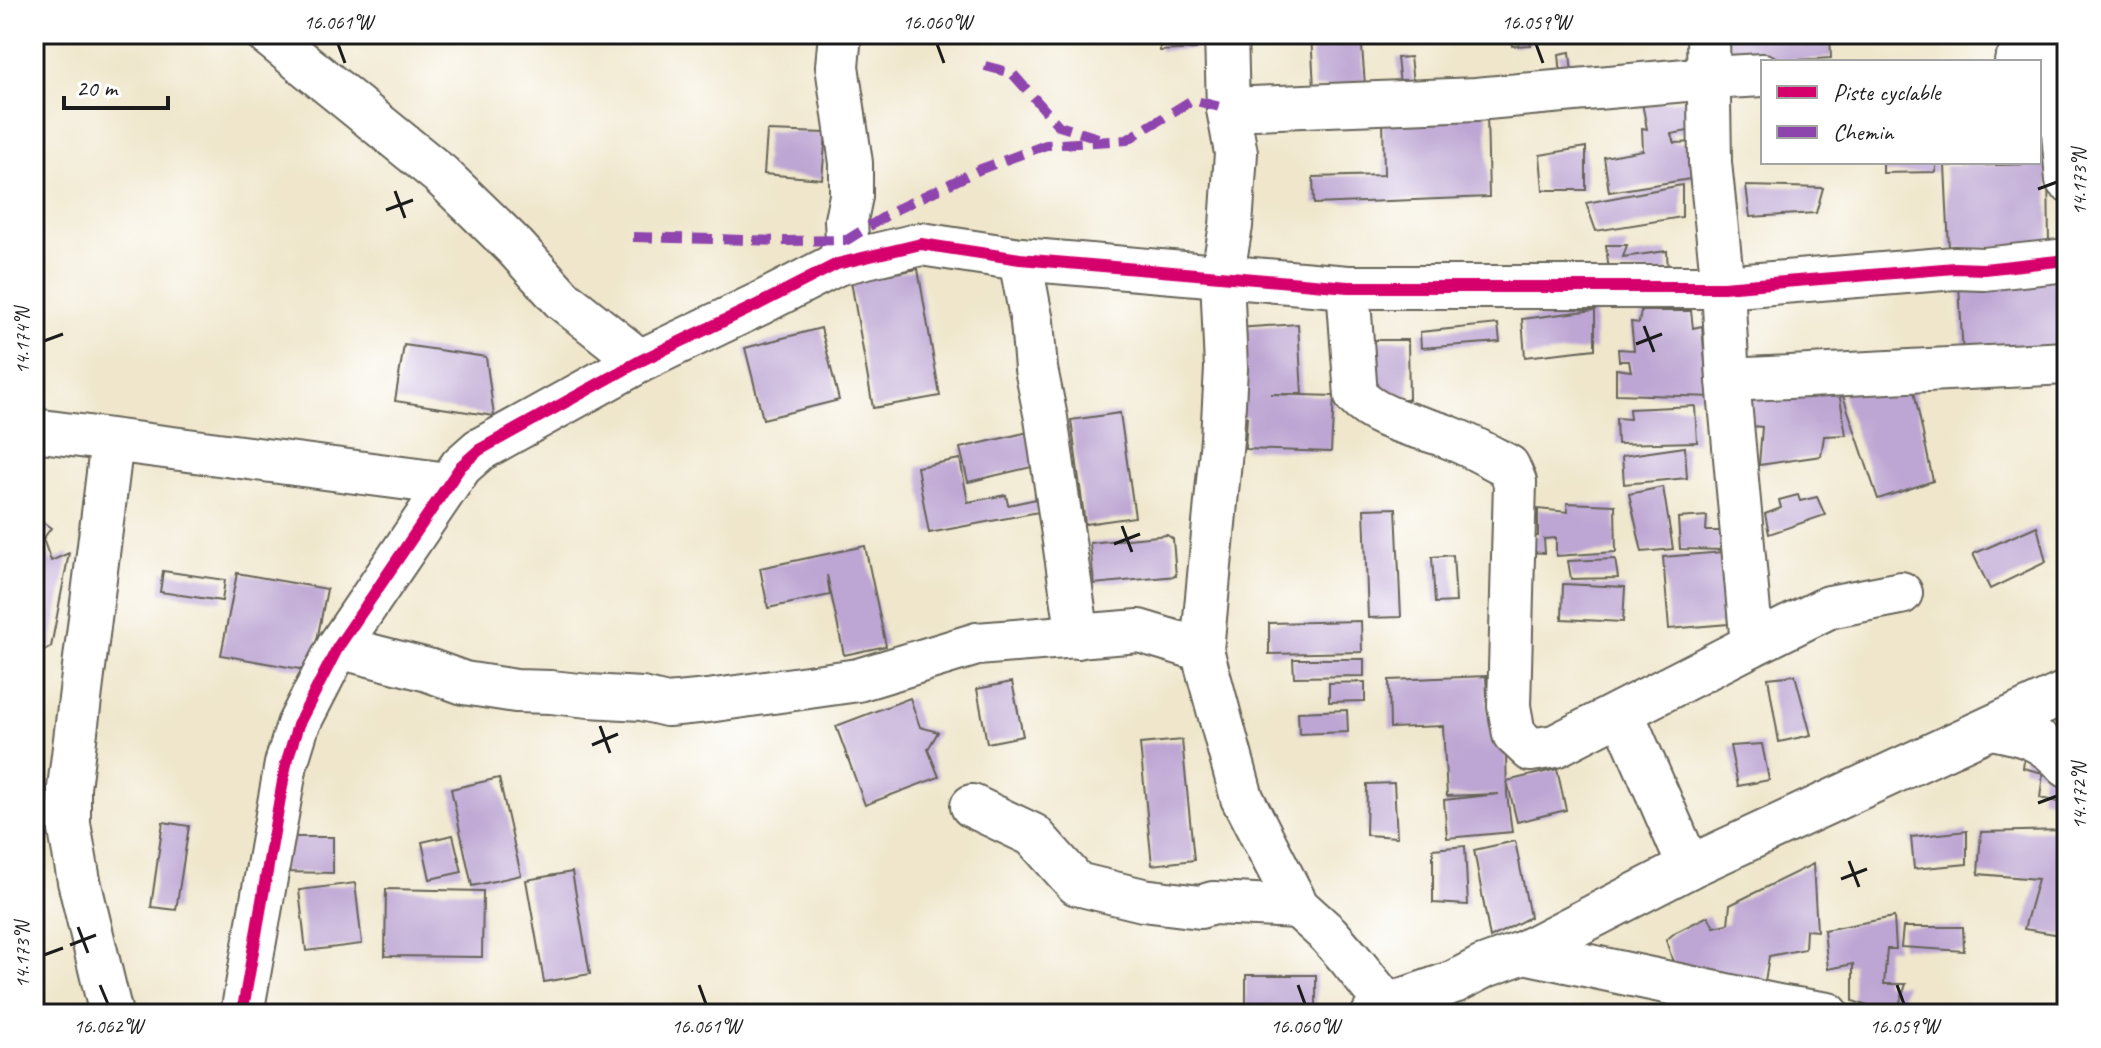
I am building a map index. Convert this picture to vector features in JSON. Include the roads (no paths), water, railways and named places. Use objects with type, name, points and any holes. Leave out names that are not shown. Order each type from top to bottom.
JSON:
[{"type":"street","points":[[267,34],[441,175],[515,247],[562,299],[640,361]]},
{"type":"street","points":[[837,264],[847,240],[846,220],[851,196],[851,163],[837,66],[840,34]]},
{"type":"street","points":[[1226,34],[1228,109],[1236,153],[1231,226],[1222,277],[1226,368],[1222,439],[1202,650],[1242,798],[1298,907],[1328,934],[1380,1009],[1524,952],[1689,867],[2067,692]]},
{"type":"street","points":[[1708,34],[1710,163],[1752,645]]},
{"type":"street","points":[[2041,61],[2062,60],[2067,180]]},
{"type":"street","points":[[1228,109],[1476,99],[1761,75]]},
{"type":"street","points":[[242,1014],[286,764],[298,725],[338,647],[461,466],[479,450],[640,361],[837,264],[921,244],[1020,259],[1348,287],[1723,287],[1955,268],[1984,269],[2067,260]]},
{"type":"street","points":[[1020,259],[1078,637]]},
{"type":"street","points":[[1348,287],[1356,396],[1377,412],[1450,437],[1508,466],[1515,482],[1509,706],[1514,734],[1531,750],[1555,746],[1829,607],[1901,593]]},
{"type":"street","points":[[1728,380],[2067,363]]},
{"type":"street","points":[[34,430],[448,484]]},
{"type":"street","points":[[111,1014],[79,881],[69,824],[69,788],[112,441]]},
{"type":"street","points":[[338,647],[428,670],[464,683],[516,691],[642,699],[667,705],[858,680],[977,644],[1139,631],[1202,650]]},
{"type":"street","points":[[1622,712],[1689,867]]},
{"type":"street","points":[[1992,728],[2021,734],[2042,743],[2055,751],[2067,766]]},
{"type":"street","points":[[972,806],[1033,835],[1077,884],[1143,900],[1200,907],[1213,903],[1298,907]]},
{"type":"street","points":[[1524,952],[1828,1014]]}]
